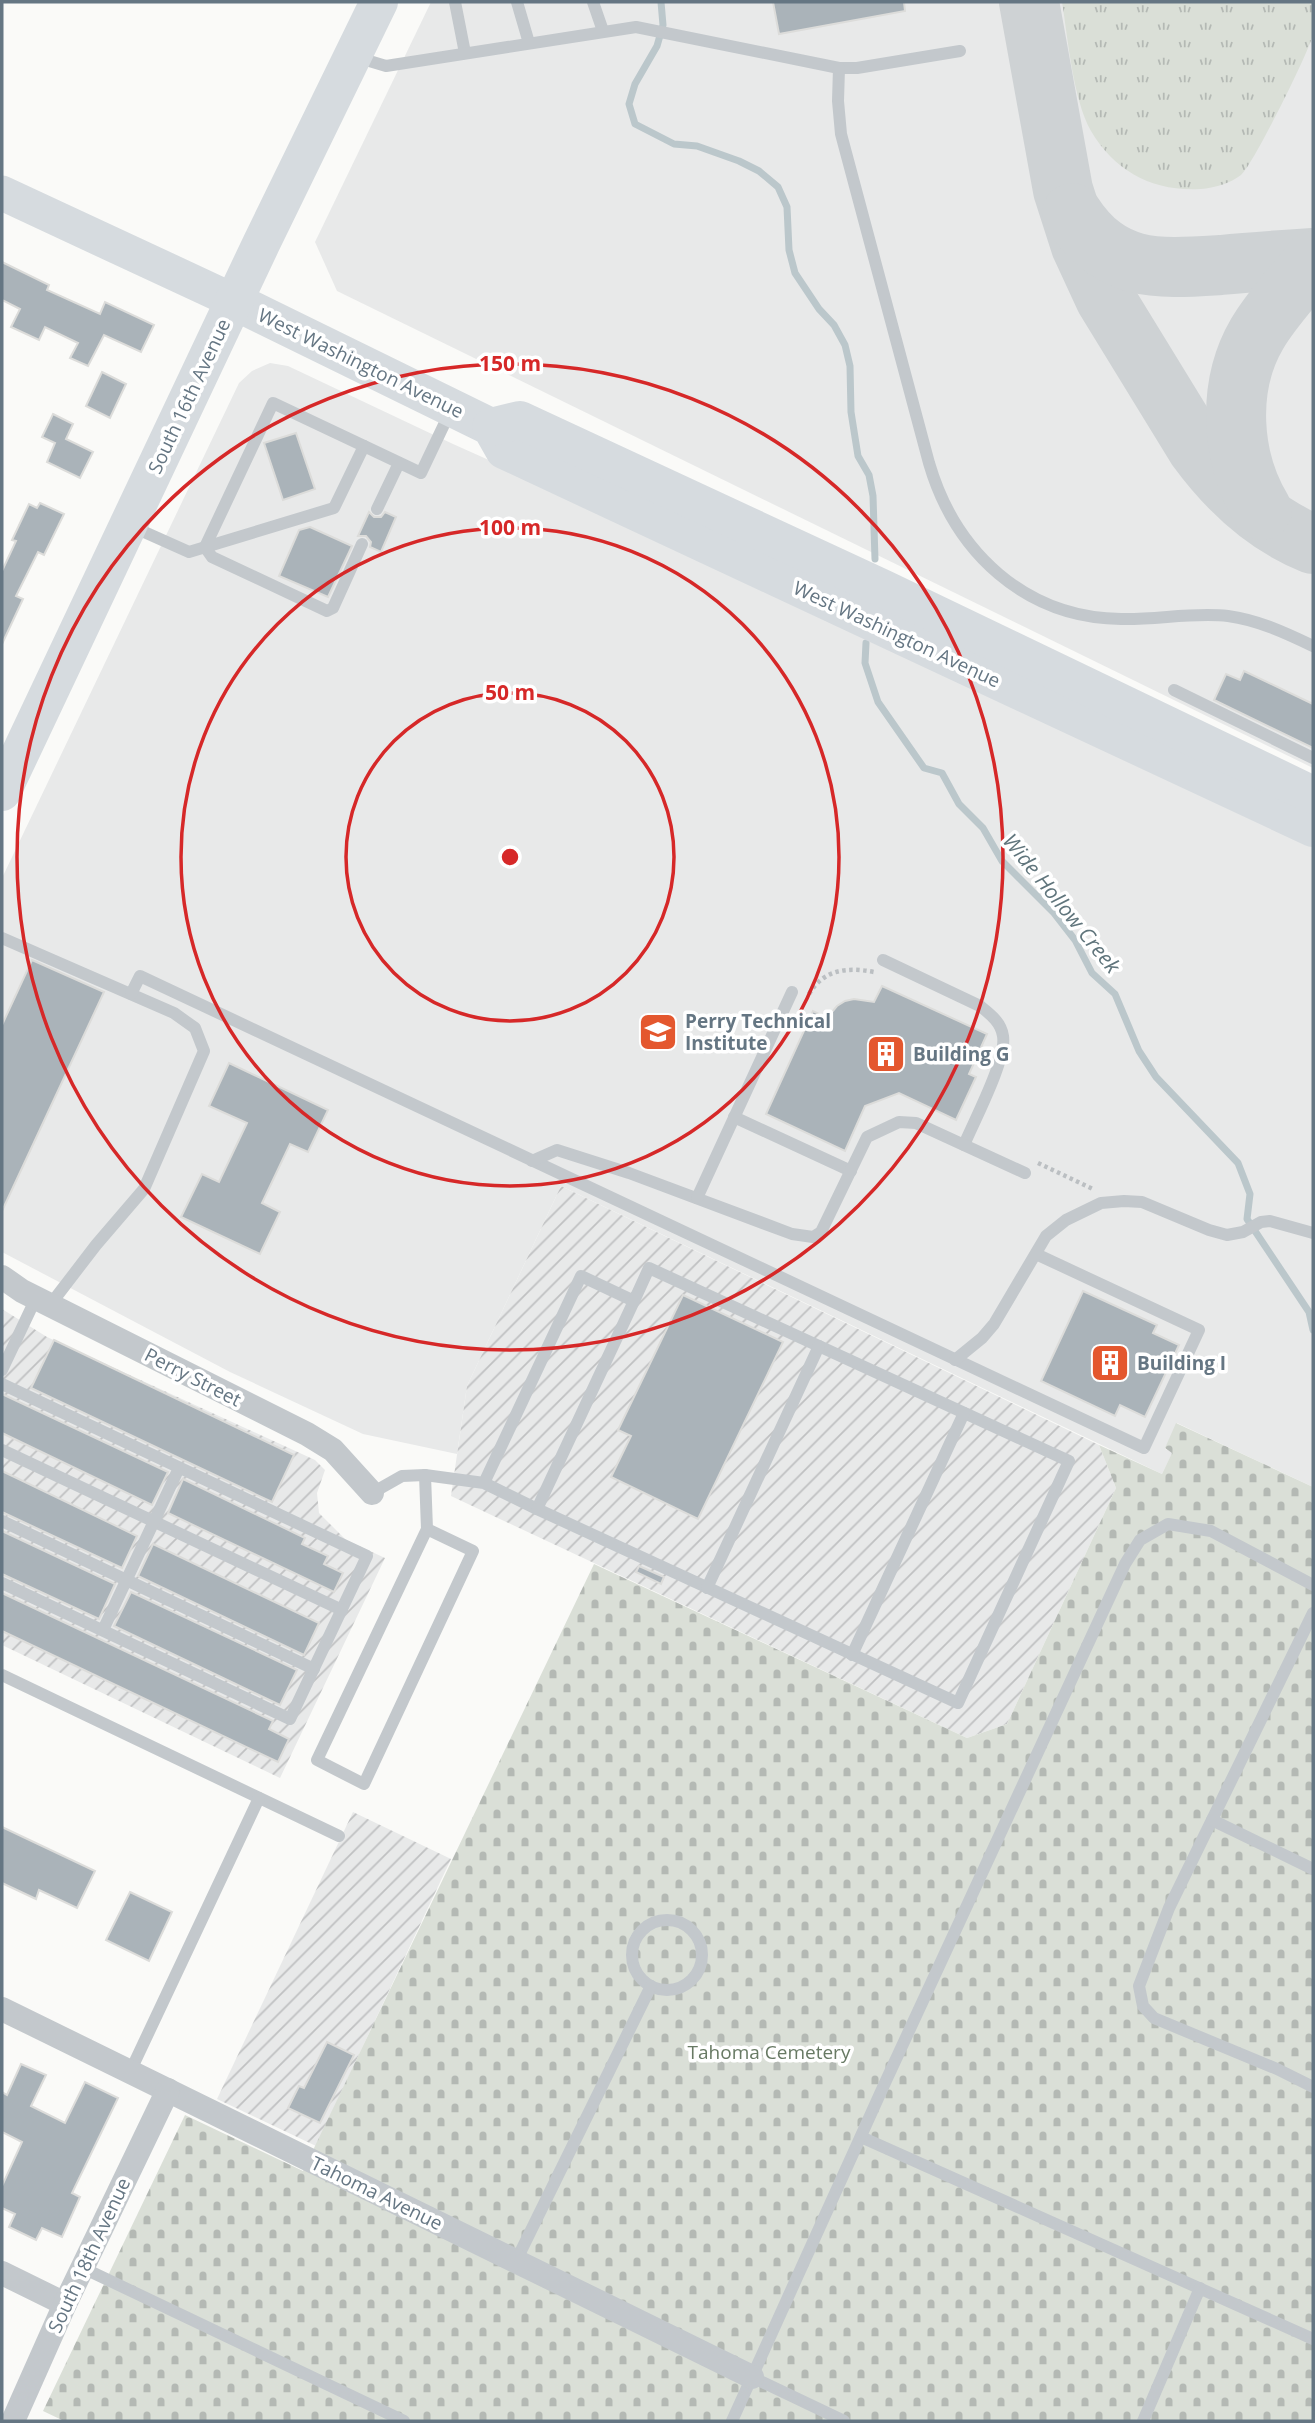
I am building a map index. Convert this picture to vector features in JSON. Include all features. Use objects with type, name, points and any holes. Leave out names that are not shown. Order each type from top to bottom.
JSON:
[{"type":"main road","name":"South 16th Avenue","points":[[2,792],[379,2]]},
{"type":"main road","name":"West Washington Avenue","points":[[2,193],[234,301],[491,427],[504,450],[1313,828]]},
{"type":"main road","name":"West Washington Avenue","points":[[491,427],[520,421],[896,595],[1313,795]]},
{"type":"street","name":"Perry Street","points":[[2,1277],[43,1301],[307,1434],[333,1450],[372,1493]]},
{"type":"street","name":"Tahoma Avenue","points":[[2,2009],[752,2377]]},
{"type":"street","name":"South 18th Avenue","points":[[13,2421],[65,2304],[168,2090]]},
{"type":"street","points":[[2,2273],[65,2304]]},
{"type":"lane","points":[[455,2],[466,54]]},
{"type":"lane","points":[[517,2],[529,43]]},
{"type":"lane","points":[[593,2],[603,31]]},
{"type":"lane","points":[[353,55],[386,66],[636,27],[839,68],[857,68],[960,51]]},
{"type":"lane","points":[[839,68],[838,109],[841,134],[929,463],[945,508],[972,549],[989,566],[1028,594],[1073,613],[1122,619],[1229,616],[1277,629],[1313,646]]},
{"type":"lane","points":[[205,547],[273,403],[421,473],[452,408]]},
{"type":"lane","points":[[129,524],[189,552],[334,508],[364,446]]},
{"type":"lane","points":[[377,509],[399,463]]},
{"type":"lane","points":[[205,547],[212,557],[327,611],[333,608],[362,544]]},
{"type":"lane","points":[[1174,690],[1313,758]]},
{"type":"lane","points":[[2,938],[174,1013],[195,1028],[204,1051],[144,1189],[43,1301],[2,1370]]},
{"type":"lane","points":[[883,960],[980,1006],[993,1016],[1003,1035],[1003,1053],[964,1145]]},
{"type":"lane","points":[[131,995],[140,976],[1144,1448],[1199,1330],[1036,1254]]},
{"type":"lane","points":[[697,1198],[792,992]]},
{"type":"lane","points":[[734,1117],[850,1171]]},
{"type":"lane","points":[[532,1161],[557,1150],[629,1173],[792,1234],[813,1237],[821,1232],[867,1137],[899,1122],[916,1123],[1025,1173]]},
{"type":"lane","points":[[955,1360],[982,1338],[994,1324],[1046,1236],[1066,1220],[1101,1203],[1142,1202],[1227,1235],[1243,1232],[1261,1222],[1280,1223],[1313,1233]]},
{"type":"lane","points":[[372,1493],[402,1476],[425,1475],[484,1483],[537,1509],[707,1588],[958,1703],[1069,1461],[649,1268],[537,1509]]},
{"type":"lane","points":[[484,1483],[581,1276],[634,1301]]},
{"type":"lane","points":[[707,1588],[819,1346]]},
{"type":"lane","points":[[2,1384],[367,1556],[290,1719],[2,1583]]},
{"type":"lane","points":[[852,1655],[964,1413]]},
{"type":"lane","points":[[2,1450],[342,1610]]},
{"type":"lane","points":[[103,1630],[180,1468]]},
{"type":"lane","points":[[425,1475],[427,1529],[317,1760],[364,1784],[473,1551],[427,1529]]},
{"type":"lane","points":[[2,1521],[314,1669]]},
{"type":"lane","points":[[732,2421],[1125,1564],[1140,1540],[1168,1524],[1211,1531],[1313,1585]]},
{"type":"lane","points":[[1313,1613],[1169,1908],[1139,1986],[1143,2006],[1154,2018],[1277,2069],[1313,2087]]},
{"type":"lane","points":[[2,1675],[339,1836]]},
{"type":"lane","points":[[130,2072],[259,1798]]},
{"type":"lane","points":[[1212,1820],[1313,1869]]},
{"type":"lane","points":[[655,1921],[679,1922],[690,1928],[697,1937],[702,1959],[693,1979],[673,1989],[662,1990],[651,1986],[642,1980],[632,1959],[632,1948],[637,1936],[655,1921]]},
{"type":"lane","points":[[516,2261],[651,1986]]},
{"type":"lane","points":[[861,2137],[1313,2339]]},
{"type":"lane","points":[[83,2268],[404,2421]]},
{"type":"lane","points":[[1143,2421],[1200,2288]]},
{"type":"lane","points":[[752,2377],[844,2421]]},
{"type":"path","points":[[792,992],[806,999],[820,979],[835,971],[847,969],[878,973],[883,960]]},
{"type":"shaded area","points":[[431,2],[1313,2],[1313,768],[337,291],[315,242]]},
{"type":"shaded area","name":"Perry Technical Institute","points":[[270,363],[288,366],[453,444],[872,632],[1313,840],[1313,1487],[1177,1423],[1165,1449],[1173,1452],[1162,1474],[561,1186],[467,1386],[457,1454],[363,1434],[230,1372],[2,1252],[2,878],[239,383],[252,371]]},
{"type":"shaded area","points":[[561,1186],[1099,1445],[1116,1488],[1007,1724],[967,1738],[451,1496],[467,1386]]},
{"type":"shaded area","points":[[2,1309],[47,1337],[315,1460],[325,1470],[317,1493],[319,1513],[346,1540],[385,1558],[280,1778],[2,1645]]},
{"type":"shaded area","points":[[353,1812],[451,1859],[316,2146],[217,2099]]},
{"type":"green space","points":[[1062,2],[1313,2],[1314,30],[1280,107],[1257,152],[1241,175],[1217,186],[1184,189],[1152,183],[1124,168],[1112,158],[1091,131],[1075,86]]},
{"type":"green space","name":"Tahoma Cemetery","points":[[1176,1423],[1313,1487],[1313,2421],[64,2421],[43,2411],[185,2115],[303,2171],[594,1564],[967,1738],[1007,1724],[1116,1488],[1099,1445],[1162,1474],[1172,1453],[1165,1448]]},
{"type":"building","points":[[773,2],[904,2],[905,11],[779,34]]},
{"type":"building","points":[[2,262],[49,285],[47,290],[100,314],[105,302],[154,325],[141,352],[104,335],[88,366],[70,358],[78,343],[45,327],[39,340],[11,327],[20,309],[2,300]]},
{"type":"building","points":[[102,372],[126,384],[110,418],[86,406]]},
{"type":"building","points":[[53,414],[73,424],[66,439],[93,452],[80,478],[47,462],[55,443],[42,437]]},
{"type":"building","points":[[296,433],[315,489],[283,500],[264,443]]},
{"type":"building","points":[[40,503],[64,514],[44,555],[38,552],[16,596],[23,599],[2,644],[2,571],[16,541],[12,540],[29,504],[37,508]]},
{"type":"building","points":[[369,512],[374,517],[381,517],[385,512],[396,517],[381,552],[370,547],[371,542],[366,536],[358,536]]},
{"type":"building","points":[[310,527],[352,546],[328,597],[279,576],[299,530]]},
{"type":"building","points":[[1244,671],[1313,704],[1313,748],[1214,700],[1226,674],[1240,680]]},
{"type":"building","points":[[32,960],[104,992],[2,1211],[2,1025]]},
{"type":"building","name":"Building G","points":[[882,986],[987,1034],[969,1074],[976,1077],[956,1120],[899,1093],[865,1106],[845,1151],[766,1114],[813,1011],[827,1018],[845,1001],[854,999],[874,1002]]},
{"type":"building","points":[[229,1063],[328,1110],[308,1152],[290,1144],[262,1203],[280,1212],[260,1254],[181,1217],[202,1174],[219,1182],[247,1123],[209,1106]]},
{"type":"building","name":"Building I","points":[[1083,1291],[1157,1325],[1153,1333],[1179,1345],[1145,1417],[1120,1405],[1115,1416],[1041,1381]]},
{"type":"building","points":[[683,1295],[783,1342],[698,1519],[611,1477],[631,1436],[618,1430]]},
{"type":"building","points":[[54,1340],[294,1455],[272,1502],[31,1388]]},
{"type":"building","points":[[2,1394],[168,1472],[152,1505],[2,1433]]},
{"type":"building","points":[[2,1471],[137,1536],[122,1568],[2,1512]]},
{"type":"building","points":[[183,1479],[305,1538],[302,1544],[328,1556],[324,1564],[343,1573],[334,1592],[168,1513]]},
{"type":"building","points":[[2,1531],[115,1584],[99,1619],[2,1574]]},
{"type":"building","points":[[153,1544],[319,1623],[304,1655],[138,1576]]},
{"type":"building","points":[[639,1566],[664,1577],[661,1584],[636,1572]]},
{"type":"building","points":[[131,1592],[297,1670],[280,1705],[114,1626]]},
{"type":"building","points":[[2,1593],[273,1721],[269,1729],[289,1739],[278,1762],[2,1631]]},
{"type":"building","points":[[2,1827],[95,1871],[77,1908],[39,1890],[36,1899],[2,1883]]},
{"type":"building","points":[[130,1892],[172,1912],[149,1961],[106,1940]]},
{"type":"building","points":[[327,2042],[354,2055],[320,2123],[288,2108],[299,2086],[304,2088]]},
{"type":"building","points":[[21,2064],[46,2075],[31,2106],[65,2123],[85,2082],[118,2098],[72,2193],[80,2197],[62,2237],[42,2228],[36,2240],[9,2227],[15,2214],[2,2208],[2,2186],[22,2142],[2,2132],[2,2092],[7,2095]]},
{"type":"waterway","name":"Wide Hollow Creek","points":[[661,2],[663,25],[657,46],[635,84],[629,104],[635,124],[674,144],[697,146],[739,161],[759,171],[778,187],[787,207],[789,250],[795,273],[819,309],[834,325],[845,345],[850,366],[851,412],[858,456],[869,475],[873,496],[875,559]]},
{"type":"waterway","name":"Wide Hollow Creek","points":[[866,643],[865,663],[878,702],[924,768],[942,773],[959,804],[983,828],[1002,861],[1054,913],[1075,940],[1092,973],[1115,994],[1139,1051],[1156,1077],[1238,1163],[1250,1194],[1247,1219],[1309,1312],[1313,1330]]},
{"type":"taxiway","points":[[1029,2],[1063,190],[1081,246],[1105,298],[1197,448],[1221,478],[1263,516],[1313,544]]},
{"type":"taxiway","points":[[1072,213],[1087,233],[1103,247],[1119,257],[1137,263],[1176,267],[1313,258]]},
{"type":"taxiway","points":[[1262,510],[1244,468],[1239,446],[1236,423],[1240,377],[1247,355],[1263,324],[1313,261]]},
{"type":"place","name":"Perry Technical Institute","points":[[658,1032]]},
{"type":"place","name":"Building G","points":[[886,1054]]},
{"type":"place","name":"Building I","points":[[1110,1363]]}]
